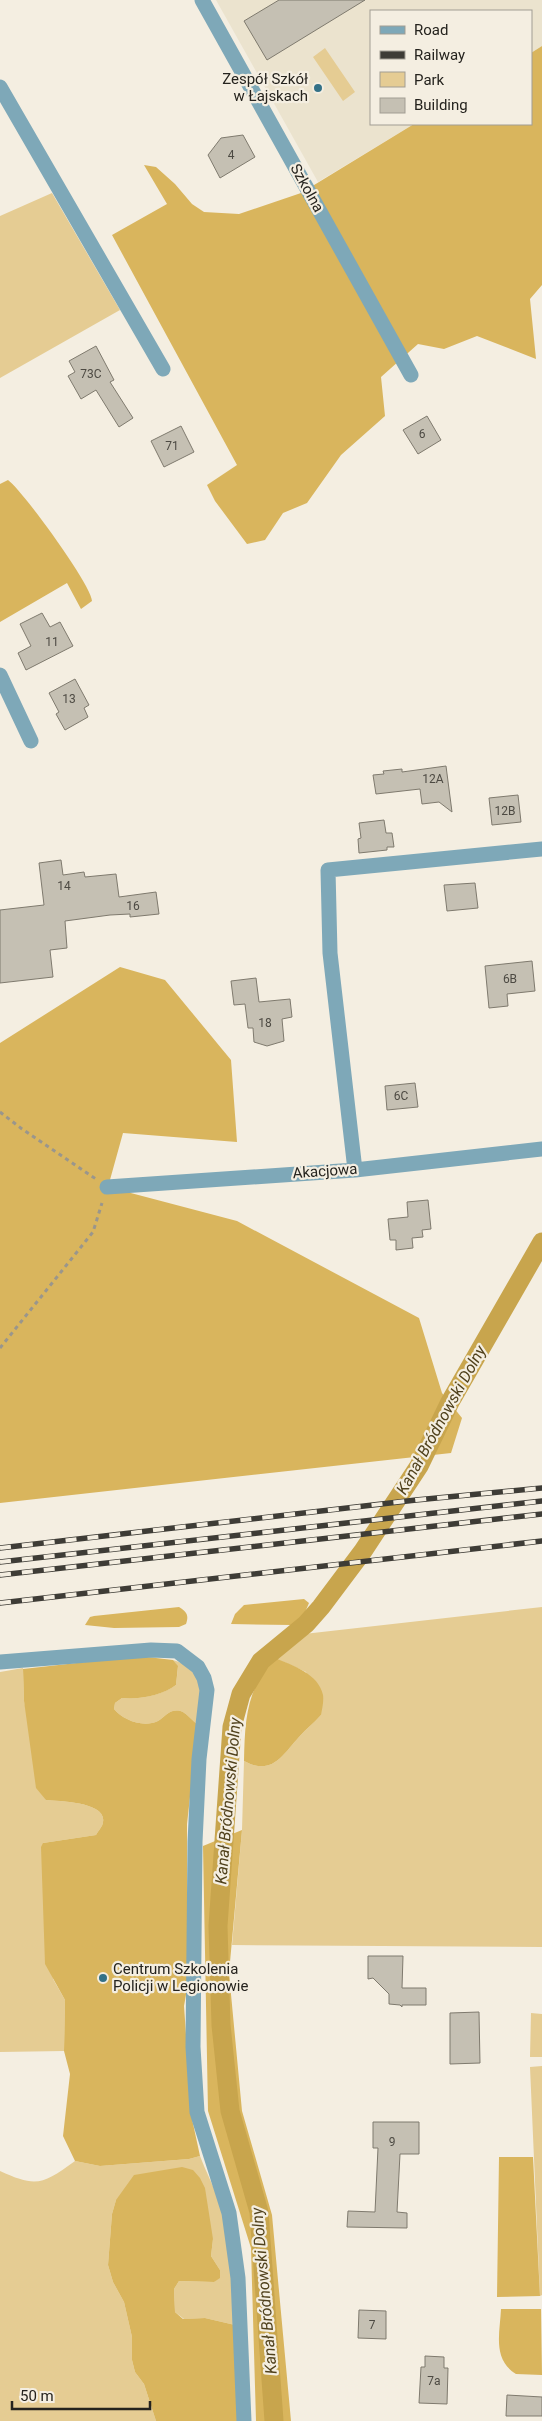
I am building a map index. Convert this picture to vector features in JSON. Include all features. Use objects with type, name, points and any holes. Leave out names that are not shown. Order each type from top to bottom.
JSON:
[{"type":"street","name":"Szkolna","points":[[202,0],[412,375]]},
{"type":"street","points":[[0,87],[163,369]]},
{"type":"street","points":[[0,675],[31,741]]},
{"type":"street","points":[[354,1170],[330,954],[328,870],[542,849]]},
{"type":"street","name":"Akacjowa","points":[[108,1186],[354,1170],[542,1149]]},
{"type":"street","points":[[0,1662],[150,1650],[177,1651],[198,1667],[204,1678],[207,1690],[199,1758],[195,1842],[192,2047],[197,2112],[229,2213],[238,2278],[244,2421]]},
{"type":"path","points":[[0,1112],[22,1130],[108,1186],[93,1232],[0,1348]]},
{"type":"shaded area","name":"Zespół Szkół w Łajskach","points":[[216,0],[542,0],[542,46],[532,52],[532,10],[370,10],[370,125],[412,125],[318,182]]},
{"type":"shaded area","points":[[542,46],[542,285],[530,299],[536,359],[477,336],[444,349],[418,344],[381,377],[385,416],[341,455],[307,503],[283,513],[265,540],[247,544],[215,501],[207,485],[237,465],[112,235],[167,204],[144,165],[156,167],[175,184],[192,204],[204,212],[239,214],[301,193],[412,125],[532,125],[532,52]]},
{"type":"shaded area","points":[[8,480],[41,519],[81,577],[92,601],[81,609],[67,583],[0,622],[0,484]]},
{"type":"shaded area","points":[[120,967],[165,980],[231,1060],[237,1142],[123,1133],[108,1187],[237,1221],[419,1318],[442,1393],[462,1418],[451,1453],[0,1503],[0,1043]]},
{"type":"shaded area","points":[[304,1599],[309,1603],[303,1617],[292,1625],[231,1624],[235,1614],[244,1605]]},
{"type":"shaded area","points":[[179,1607],[186,1612],[187,1618],[186,1624],[179,1627],[114,1628],[85,1625],[90,1617],[94,1616]]},
{"type":"shaded area","points":[[139,1656],[173,1660],[178,1666],[176,1685],[164,1692],[150,1696],[122,1698],[115,1703],[114,1709],[134,1722],[146,1724],[158,1721],[172,1711],[179,1711],[185,1713],[198,1725],[187,1824],[187,1989],[184,2006],[192,2119],[200,2156],[189,2159],[100,2166],[75,2161],[63,2136],[70,2074],[64,2051],[65,2000],[45,1964],[41,1847],[43,1843],[96,1835],[103,1824],[102,1815],[98,1810],[81,1804],[46,1800],[36,1788],[24,1701],[23,1669]]},
{"type":"shaded area","points":[[275,1658],[304,1671],[316,1681],[323,1695],[321,1715],[276,1762],[262,1766],[254,1765],[244,1761],[245,1732],[249,1706],[258,1681]]},
{"type":"shaded area","points":[[242,1830],[229,1973],[242,2111],[272,2215],[291,2421],[256,2421],[251,2248],[208,2111],[203,1846]]},
{"type":"shaded area","points":[[499,2157],[533,2157],[540,2296],[497,2297]]},
{"type":"shaded area","points":[[182,2167],[193,2170],[205,2188],[213,2239],[211,2256],[220,2270],[220,2278],[214,2282],[179,2281],[174,2289],[175,2312],[183,2319],[205,2318],[235,2325],[238,2421],[156,2421],[144,2384],[135,2372],[132,2360],[132,2337],[124,2302],[113,2282],[108,2265],[112,2214],[116,2200],[134,2175]]},
{"type":"shaded area","points":[[501,2309],[541,2309],[542,2375],[516,2374],[503,2361],[499,2345]]},
{"type":"green space","points":[[325,48],[355,92],[343,101],[313,57]]},
{"type":"green space","points":[[52,193],[120,310],[0,378],[0,216]]},
{"type":"green space","points":[[542,1607],[542,1947],[232,1945],[242,1830],[244,1761],[262,1766],[276,1762],[321,1715],[306,1672],[275,1658],[304,1634]]},
{"type":"green space","points":[[173,1660],[186,1666],[202,1684],[198,1725],[185,1713],[179,1711],[172,1711],[158,1721],[146,1724],[134,1722],[114,1709],[115,1703],[122,1698],[150,1696],[164,1692],[176,1685],[178,1667]]},
{"type":"green space","points":[[23,1668],[24,1701],[46,1800],[71,1802],[98,1810],[102,1815],[103,1822],[96,1835],[43,1843],[53,1979],[65,2000],[64,2051],[0,2052],[0,1672]]},
{"type":"green space","points":[[531,2013],[542,2014],[542,2057],[530,2057]]},
{"type":"green space","points":[[542,2066],[542,2295],[540,2296],[530,2067]]},
{"type":"green space","points":[[200,2156],[218,2199],[226,2230],[234,2293],[235,2325],[205,2318],[184,2319],[175,2312],[174,2289],[179,2281],[214,2282],[220,2270],[211,2256],[213,2239],[116,2200],[112,2214],[108,2265],[113,2282],[124,2302],[132,2337],[132,2360],[135,2372],[144,2384],[156,2421],[0,2421],[0,2171],[23,2180],[39,2181],[55,2175],[75,2161],[100,2166],[189,2159]]},
{"type":"building","points":[[279,0],[365,0],[267,60],[244,21]]},
{"type":"building","points":[[243,135],[255,157],[220,178],[208,155],[221,138]]},
{"type":"building","points":[[96,346],[114,380],[110,382],[133,418],[119,427],[96,390],[81,399],[68,376],[75,372],[69,361]]},
{"type":"building","points":[[427,416],[441,440],[418,454],[403,430]]},
{"type":"building","points":[[181,426],[194,452],[164,467],[151,441]]},
{"type":"building","points":[[42,613],[50,627],[60,622],[73,646],[26,670],[18,653],[31,646],[20,624]]},
{"type":"building","points":[[75,679],[89,705],[84,708],[88,717],[65,730],[56,714],[59,712],[49,693]]},
{"type":"building","points":[[446,766],[452,812],[439,802],[422,804],[420,789],[376,794],[373,775],[384,774],[383,771],[402,769],[402,772]]},
{"type":"building","points":[[518,795],[521,822],[492,825],[489,798]]},
{"type":"building","points":[[384,820],[386,833],[392,833],[394,847],[387,847],[387,850],[359,853],[358,839],[361,838],[359,823]]},
{"type":"building","points":[[61,860],[63,875],[84,872],[85,877],[116,874],[119,897],[156,892],[159,914],[130,917],[130,914],[110,915],[65,921],[67,948],[50,950],[53,977],[0,983],[0,910],[44,905],[39,863]]},
{"type":"building","points":[[475,883],[478,908],[447,911],[444,885]]},
{"type":"building","points":[[532,961],[535,991],[507,994],[508,1006],[489,1008],[485,966]]},
{"type":"building","points":[[256,978],[259,1002],[290,999],[292,1017],[282,1019],[284,1041],[267,1046],[254,1042],[253,1028],[248,1028],[245,1004],[234,1005],[231,981]]},
{"type":"building","points":[[415,1083],[418,1107],[387,1110],[385,1086]]},
{"type":"building","points":[[428,1200],[431,1229],[422,1230],[423,1237],[412,1238],[413,1248],[396,1250],[396,1240],[390,1240],[388,1219],[408,1217],[407,1202]]},
{"type":"building","points":[[368,1956],[403,1956],[402,1988],[426,1988],[426,2005],[402,2005],[402,2007],[389,2004],[389,1994],[373,1978],[368,1979]]},
{"type":"building","points":[[479,2012],[480,2063],[450,2064],[450,2013]]},
{"type":"building","points":[[373,2122],[419,2122],[419,2154],[400,2154],[397,2212],[407,2213],[407,2228],[347,2227],[348,2211],[375,2212],[378,2148],[373,2148]]},
{"type":"building","points":[[359,2310],[386,2311],[386,2339],[358,2338]]},
{"type":"building","points":[[425,2356],[444,2357],[444,2368],[448,2368],[447,2404],[419,2403],[421,2367],[425,2367]]},
{"type":"building","points":[[507,2395],[542,2397],[542,2416],[506,2416]]},
{"type":"waterway","name":"Kanał Bródnowski Dolny","points":[[274,2421],[259,2212],[230,2111],[221,2025],[218,1926],[232,1727],[241,1694],[261,1661],[306,1624],[321,1607],[363,1551],[419,1466],[450,1402],[542,1242]]},
{"type":"railway","points":[[0,1548],[416,1500],[542,1488]]},
{"type":"railway","points":[[0,1562],[542,1501]]},
{"type":"railway","points":[[0,1575],[542,1514]]},
{"type":"railway","points":[[0,1603],[542,1541]]},
{"type":"place","name":"Zespół Szkół w Łajskach","points":[[318,88]]},
{"type":"place","name":"Centrum Szkolenia Policji w Legionowie","points":[[103,1978]]}]
